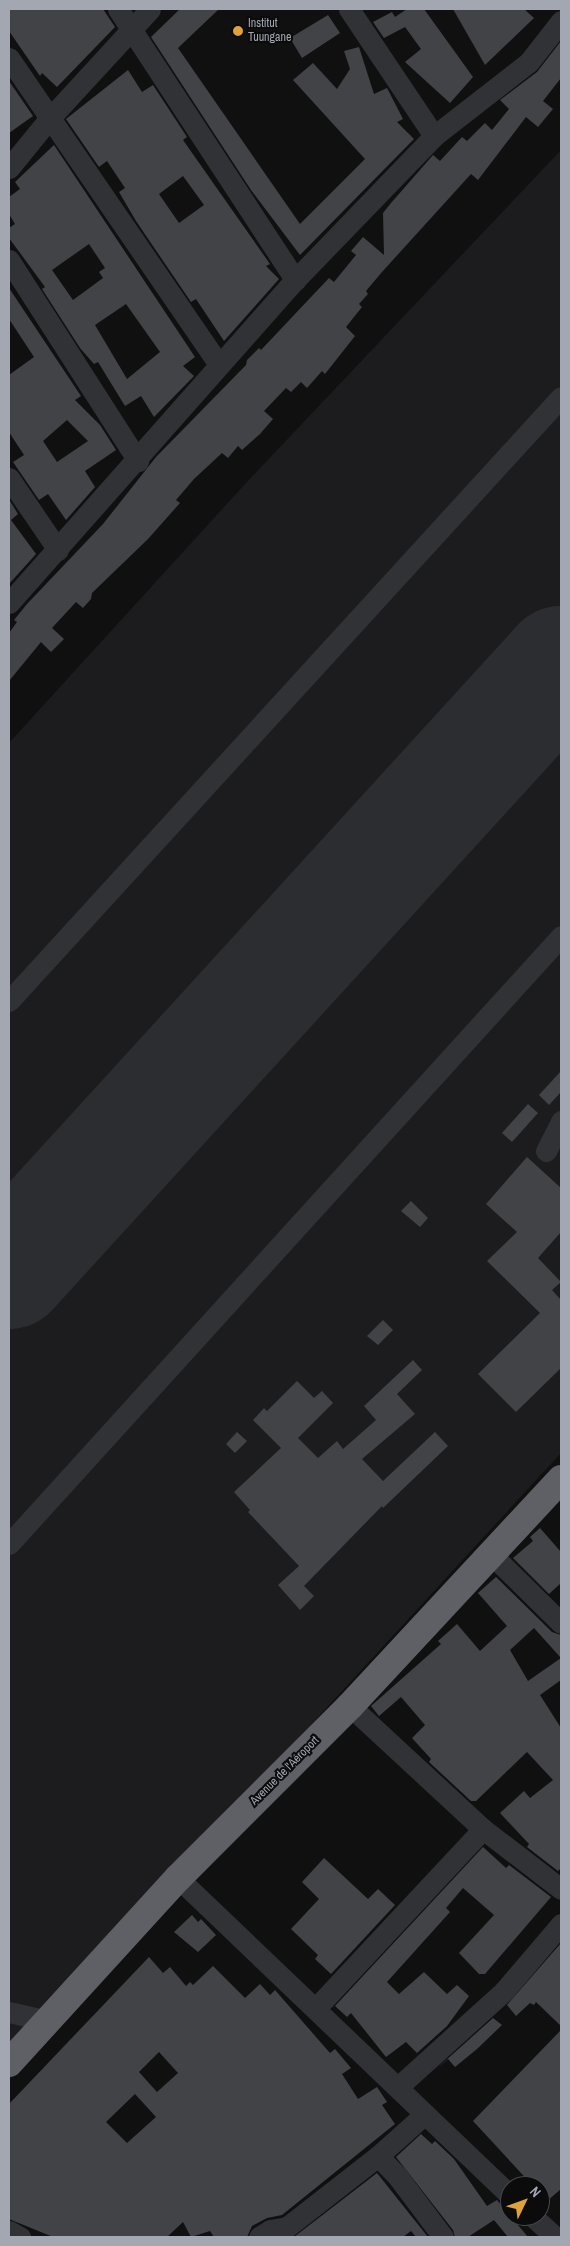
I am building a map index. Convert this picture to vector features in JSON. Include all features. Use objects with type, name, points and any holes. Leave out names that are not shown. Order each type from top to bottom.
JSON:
[{"type":"highway","name":"Avenue de l'Aéroport","points":[[9,2063],[178,1878],[350,1706],[561,1479]]},
{"type":"street","points":[[118,9],[295,280]]},
{"type":"street","points":[[9,168],[49,119],[150,9]]},
{"type":"street","points":[[356,11],[434,136]]},
{"type":"street","points":[[9,603],[138,461],[219,365],[295,280],[434,136],[529,62],[561,21]]},
{"type":"street","points":[[9,58],[219,365]]},
{"type":"street","points":[[9,260],[138,461]]},
{"type":"street","points":[[9,1001],[561,397]]},
{"type":"street","points":[[9,478],[58,550]]},
{"type":"street","points":[[9,1544],[561,936]]},
{"type":"street","points":[[546,1151],[561,1121]]},
{"type":"street","points":[[491,1554],[561,1623]]},
{"type":"street","points":[[350,1706],[483,1829],[561,1889]]},
{"type":"street","points":[[316,2008],[483,1829]]},
{"type":"street","points":[[178,1878],[399,2086],[425,2114],[500,2185]]},
{"type":"street","points":[[399,2086],[504,1991],[561,1924]]},
{"type":"street","points":[[9,2012],[48,2021]]},
{"type":"street","points":[[259,2237],[270,2230],[287,2227],[378,2156],[425,2114]]},
{"type":"street","points":[[378,2156],[398,2178],[443,2237]]},
{"type":"street","points":[[543,2226],[555,2237]]},
{"type":"street","points":[[9,2231],[20,2237]]},
{"type":"shaded area","points":[[561,150],[561,1453],[9,2053],[9,743],[245,484]]},
{"type":"building","points":[[9,9],[103,9],[115,27],[57,87],[42,73],[40,76],[9,31]]},
{"type":"building","points":[[180,9],[219,9],[178,48],[300,224],[365,159],[293,80],[313,63],[337,89],[350,69],[344,51],[359,47],[374,94],[387,88],[403,119],[397,122],[414,139],[300,255],[251,190],[151,37]]},
{"type":"building","points":[[407,9],[424,9],[473,77],[450,103],[405,62],[421,49],[405,27],[384,38],[373,22],[392,12],[395,17]]},
{"type":"building","points":[[453,9],[524,9],[534,18],[485,65]]},
{"type":"building","points":[[328,15],[340,33],[302,58],[290,38]]},
{"type":"building","points":[[561,41],[561,78],[543,101],[553,109],[538,127],[526,117],[478,180],[471,174],[382,272],[366,291],[368,294],[359,304],[362,307],[346,327],[355,336],[325,374],[322,371],[307,388],[301,382],[291,392],[286,388],[264,411],[273,419],[260,434],[242,450],[238,446],[228,458],[222,453],[194,479],[176,500],[180,503],[148,539],[92,593],[91,599],[83,608],[76,602],[52,628],[64,639],[51,652],[41,642],[9,681],[9,633],[17,622],[14,620],[27,604],[103,524],[156,457],[246,365],[247,360],[259,348],[261,350],[329,278],[334,282],[356,255],[351,251],[363,237],[384,255],[383,213],[391,203],[433,155],[440,161],[462,137],[467,141],[485,123],[492,130],[509,109],[500,100],[537,72]]},
{"type":"building","points":[[128,70],[142,92],[153,85],[187,137],[183,140],[270,264],[266,266],[279,279],[224,341],[196,299],[191,302],[136,221],[119,192],[125,188],[107,161],[99,167],[66,119]],"holes":[[[183,176],[204,205],[179,223],[159,194]]]},
{"type":"building","points":[[9,81],[33,116],[9,133]]},
{"type":"building","points":[[54,145],[195,357],[183,366],[194,376],[154,417],[141,396],[125,406],[98,362],[94,364],[80,348],[42,289],[45,287],[9,238],[9,228],[15,224],[9,214],[9,197],[20,189],[15,182]],"holes":[[[89,244],[105,268],[99,272],[103,278],[73,300],[52,270]],[[126,304],[160,352],[127,379],[95,325]]]},
{"type":"building","points":[[9,288],[81,396],[75,400],[100,425],[116,450],[85,471],[95,487],[66,520],[48,494],[39,500],[13,462],[24,455],[9,432],[9,375],[34,357],[9,319]],"holes":[[[67,420],[88,441],[57,462],[43,441]]]},
{"type":"building","points":[[10,501],[18,514],[11,520],[36,554],[9,584]]},
{"type":"building","points":[[561,1071],[561,1092],[549,1105],[539,1095]]},
{"type":"building","points":[[528,1104],[538,1113],[512,1142],[502,1133]]},
{"type":"building","points":[[527,1157],[561,1188],[561,1232],[538,1258],[561,1282],[552,1290],[561,1300],[561,1368],[516,1412],[478,1374],[540,1313],[487,1261],[517,1232],[486,1204]]},
{"type":"building","points":[[411,1201],[428,1218],[420,1227],[401,1211]]},
{"type":"building","points":[[383,1320],[393,1330],[378,1345],[367,1336]]},
{"type":"building","points":[[413,1360],[422,1370],[397,1394],[415,1414],[362,1459],[383,1481],[435,1432],[448,1446],[383,1508],[382,1506],[304,1586],[314,1596],[300,1610],[278,1585],[299,1566],[248,1512],[250,1510],[234,1492],[281,1448],[253,1420],[264,1408],[267,1411],[297,1381],[314,1398],[322,1391],[333,1403],[298,1438],[318,1458],[337,1441],[343,1449],[376,1420],[364,1406]]},
{"type":"building","points":[[237,1432],[247,1441],[235,1453],[226,1444]]},
{"type":"building","points":[[540,1528],[561,1552],[561,1583],[549,1594],[513,1558],[533,1541],[530,1537]]},
{"type":"building","points":[[496,1577],[552,1632],[561,1635],[561,1658],[561,1680],[540,1695],[561,1728],[561,1868],[558,1871],[527,1847],[529,1844],[500,1813],[524,1791],[530,1798],[553,1780],[527,1752],[476,1801],[471,1801],[429,1762],[431,1759],[412,1738],[425,1725],[401,1697],[379,1716],[371,1706],[441,1644],[438,1641],[457,1624],[480,1651],[507,1626],[478,1593]],"holes":[[[534,1628],[561,1658],[528,1681],[510,1650]]]},
{"type":"building","points":[[483,1847],[506,1868],[509,1865],[551,1897],[485,1974],[479,1974],[459,1953],[494,1915],[463,1888],[446,1908],[450,1912],[387,1982],[399,1994],[424,1972],[447,1994],[457,1985],[469,1996],[447,2026],[417,2053],[406,2042],[386,2057],[351,2013],[347,2017],[335,2006]]},
{"type":"building","points":[[324,1858],[368,1899],[378,1889],[395,1905],[331,1974],[315,1959],[318,1955],[291,1929],[319,1899],[302,1882]]},
{"type":"building","points":[[192,1915],[198,1922],[201,1919],[216,1935],[198,1952],[174,1932]]},
{"type":"building","points":[[561,1943],[561,2026],[536,2002],[534,2005],[530,2003],[516,2016],[507,2005]]},
{"type":"building","points":[[149,1957],[163,1973],[170,1967],[186,1986],[190,1982],[193,1985],[213,1966],[245,1998],[260,1984],[270,1995],[275,1990],[330,2053],[335,2049],[351,2068],[342,2074],[358,2099],[377,2087],[387,2102],[382,2105],[395,2124],[282,2215],[267,2218],[252,2226],[247,2237],[214,2237],[210,2231],[191,2237],[183,2222],[167,2237],[53,2237],[9,2219],[9,2104]],"holes":[[[159,2052],[178,2073],[157,2092],[139,2072]],[[135,2094],[156,2117],[127,2143],[106,2122]]]},
{"type":"building","points":[[493,2018],[502,2025],[477,2049],[455,2067],[448,2059],[434,2071]]},
{"type":"building","points":[[561,2030],[561,2189],[550,2198],[550,2176],[524,2176],[473,2121]]},
{"type":"building","points":[[421,2134],[432,2144],[435,2141],[454,2159],[487,2206],[497,2200],[500,2204],[500,2226],[519,2226],[528,2237],[508,2237],[494,2220],[468,2237],[455,2237],[453,2230],[396,2157]]},
{"type":"building","points":[[377,2173],[428,2237],[416,2237],[411,2231],[403,2237],[294,2237]]},
{"type":"runway","points":[[9,1270],[561,665]]},
{"type":"place","name":"Institut Tuungane","points":[[238,31]]}]
